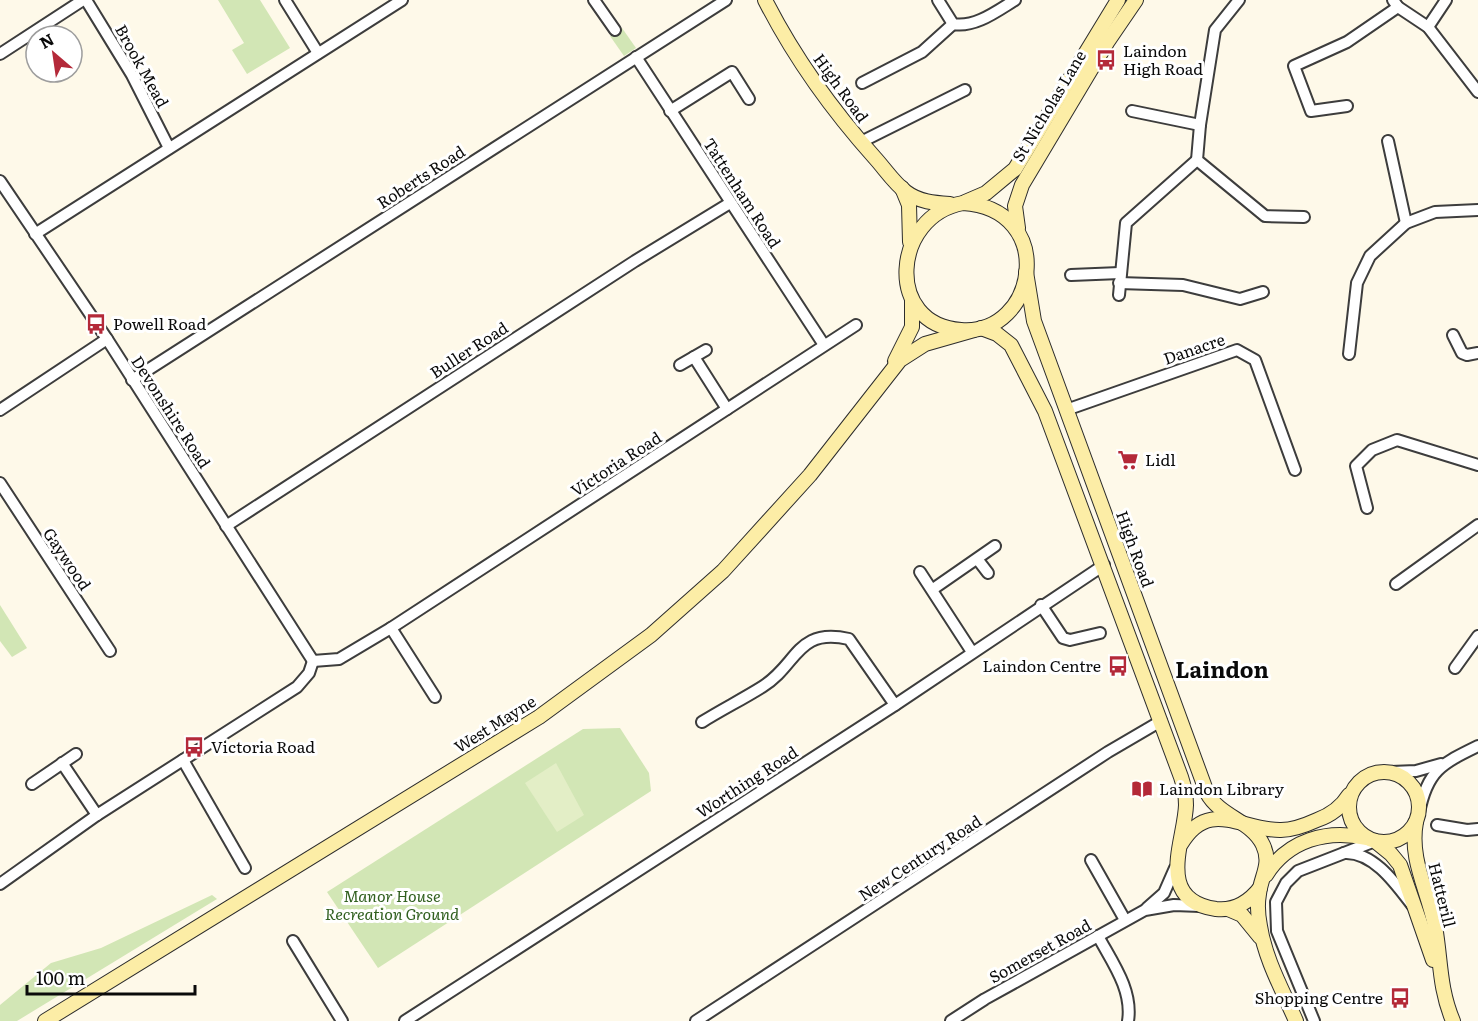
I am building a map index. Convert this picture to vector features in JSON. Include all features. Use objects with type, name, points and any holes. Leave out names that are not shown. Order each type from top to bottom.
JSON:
[{"type":"street","points":[[0,54],[85,0]]},
{"type":"street","name":"Brook Mead","points":[[85,0],[132,75],[169,148]]},
{"type":"street","points":[[285,0],[318,53]]},
{"type":"street","points":[[35,234],[402,0]]},
{"type":"street","points":[[594,0],[615,30]]},
{"type":"street","name":"Roberts Road","points":[[132,380],[726,0]]},
{"type":"street","name":"High Road","points":[[765,0],[785,39],[861,142],[902,188],[923,200],[960,203]]},
{"type":"street","points":[[938,0],[953,24],[963,26],[987,17],[1015,0]]},
{"type":"street","name":"St Nicholas Lane","points":[[960,203],[986,193],[1015,169],[1118,0]]},
{"type":"street","name":"St Nicholas Lane","points":[[1021,237],[1014,206],[1022,185],[1108,41],[1136,0]]},
{"type":"street","points":[[1119,284],[1126,223],[1197,160],[1200,125],[1215,30],[1239,0]]},
{"type":"street","points":[[1428,27],[1446,0]]},
{"type":"street","points":[[1347,106],[1311,111],[1294,66],[1347,42],[1396,4],[1428,27],[1478,92]]},
{"type":"street","points":[[862,82],[922,52],[953,24]]},
{"type":"street","name":"Tattenham Road","points":[[636,57],[824,345]]},
{"type":"street","points":[[670,111],[732,72],[749,99]]},
{"type":"street","points":[[861,142],[965,90]]},
{"type":"street","points":[[1132,111],[1200,125]]},
{"type":"street","points":[[1388,141],[1406,223]]},
{"type":"street","points":[[1197,160],[1265,216],[1304,217]]},
{"type":"street","name":"Devonshire Road","points":[[0,181],[107,339],[313,661]]},
{"type":"street","name":"High Road","points":[[902,188],[910,216],[909,250]]},
{"type":"street","name":"Buller Road","points":[[226,526],[635,261],[730,203]]},
{"type":"street","points":[[960,203],[990,207],[1002,213],[1021,237],[1026,255],[1026,272],[1020,297],[1013,308],[997,321],[978,329],[962,331],[939,325],[923,314],[911,298],[906,275],[909,250],[914,237],[935,213],[960,203]]},
{"type":"street","points":[[1349,354],[1357,283],[1370,256],[1406,223],[1435,212],[1478,210]]},
{"type":"street","name":"High Road","points":[[1026,272],[1034,321],[1207,793],[1217,806],[1258,836],[1263,846],[1267,863],[1258,912],[1262,941]]},
{"type":"street","points":[[1071,275],[1119,284],[1183,285],[1240,299],[1263,292]]},
{"type":"street","name":"West Mayne","points":[[891,369],[912,327],[911,298]]},
{"type":"street","name":"Victoria Road","points":[[313,661],[339,659],[392,628],[856,324]]},
{"type":"street","points":[[978,329],[1006,340],[1019,357],[1055,433],[1104,565],[1184,786],[1186,804],[1176,865],[1185,891],[1206,907],[1228,909],[1245,903],[1285,852],[1302,843],[1339,834],[1370,840],[1393,841],[1402,837],[1417,818],[1429,778],[1444,763]]},
{"type":"street","name":"West Mayne","points":[[45,1021],[539,717],[622,657],[699,593],[778,513],[891,369],[905,356],[925,344],[978,329]]},
{"type":"street","points":[[1453,335],[1462,353],[1467,355],[1478,353]]},
{"type":"street","points":[[0,411],[107,339]]},
{"type":"street","points":[[680,365],[706,350]]},
{"type":"street","name":"Danacre","points":[[1066,410],[1237,350],[1255,360],[1295,470]]},
{"type":"street","points":[[694,357],[727,409]]},
{"type":"street","points":[[1367,508],[1356,466],[1372,450],[1397,440],[1478,465]]},
{"type":"street","name":"Gaywood","points":[[0,483],[110,651]]},
{"type":"street","points":[[1396,584],[1478,525]]},
{"type":"street","points":[[933,589],[978,560],[995,546]]},
{"type":"street","points":[[978,560],[988,573]]},
{"type":"street","name":"Worthing Road","points":[[405,1021],[894,705],[1104,565]]},
{"type":"street","points":[[920,572],[972,652]]},
{"type":"street","points":[[1041,605],[1063,638],[1087,637],[1100,633]]},
{"type":"street","points":[[392,628],[435,697]]},
{"type":"street","points":[[702,722],[763,687],[809,640],[834,635],[849,639],[894,705]]},
{"type":"street","points":[[1455,668],[1478,636]]},
{"type":"street","points":[[1087,637],[1094,648]]},
{"type":"street","points":[[0,884],[97,815],[297,687],[309,673],[313,661]]},
{"type":"street","name":"New Century Road","points":[[696,1021],[1108,752],[1161,721]]},
{"type":"street","points":[[1180,846],[1191,831],[1208,820],[1228,819],[1281,830],[1303,825],[1336,811],[1366,776],[1382,771],[1416,771],[1444,763],[1478,746]]},
{"type":"street","points":[[32,784],[76,754]]},
{"type":"street","points":[[183,760],[245,868]]},
{"type":"street","points":[[62,763],[97,815]]},
{"type":"street","points":[[1391,772],[1412,785],[1419,801],[1417,818]]},
{"type":"street","points":[[1352,791],[1348,814],[1358,831],[1370,840]]},
{"type":"street","name":"Hatterill","points":[[1417,818],[1415,858],[1435,926],[1439,976]]},
{"type":"street","points":[[1437,825],[1467,830],[1478,829]]},
{"type":"street","points":[[1314,1021],[1277,931],[1276,902],[1292,876],[1370,840]]},
{"type":"street","name":"Hatterill","points":[[1370,840],[1391,854],[1400,865],[1453,1021]]},
{"type":"street","points":[[1336,854],[1351,852],[1366,857],[1397,887],[1418,915]]},
{"type":"street","points":[[1091,860],[1125,920]]},
{"type":"street","name":"Somerset Road","points":[[951,1021],[1145,910],[1164,893],[1171,883],[1176,865]]},
{"type":"street","name":"Somerset Road","points":[[1145,910],[1174,905],[1206,907]]},
{"type":"street","name":"High Road","points":[[1228,909],[1242,915],[1262,941],[1296,1021]]},
{"type":"street","points":[[1098,936],[1120,976],[1130,1006],[1128,1021]]},
{"type":"street","points":[[293,941],[342,1021]]},
{"type":"green space","points":[[218,0],[260,0],[290,48],[247,74],[232,50],[244,43]]},
{"type":"green space","points":[[622,28],[636,48],[624,56],[610,36]]},
{"type":"green space","points":[[0,605],[27,648],[12,657],[0,641]]},
{"type":"green space","name":"Manor House Recreation Ground","points":[[620,728],[649,773],[651,791],[378,968],[327,892],[583,729]]},
{"type":"green space","points":[[556,763],[584,815],[557,832],[525,783]]},
{"type":"green space","points":[[212,895],[217,899],[17,1021],[0,1021],[0,1005],[51,963],[101,948]]},
{"type":"place","name":"Laindon High Road","points":[[1106,60]]},
{"type":"place","name":"Powell Road","points":[[96,324]]},
{"type":"place","name":"Lidl","points":[[1128,460]]},
{"type":"place","name":"Laindon Centre","points":[[1118,666]]},
{"type":"place","name":"Victoria Road","points":[[194,747]]},
{"type":"place","name":"Laindon Library","points":[[1142,789]]},
{"type":"place","name":"Shopping Centre","points":[[1400,998]]},
{"type":"district","name":"Laindon","points":[[1222,670]]}]
